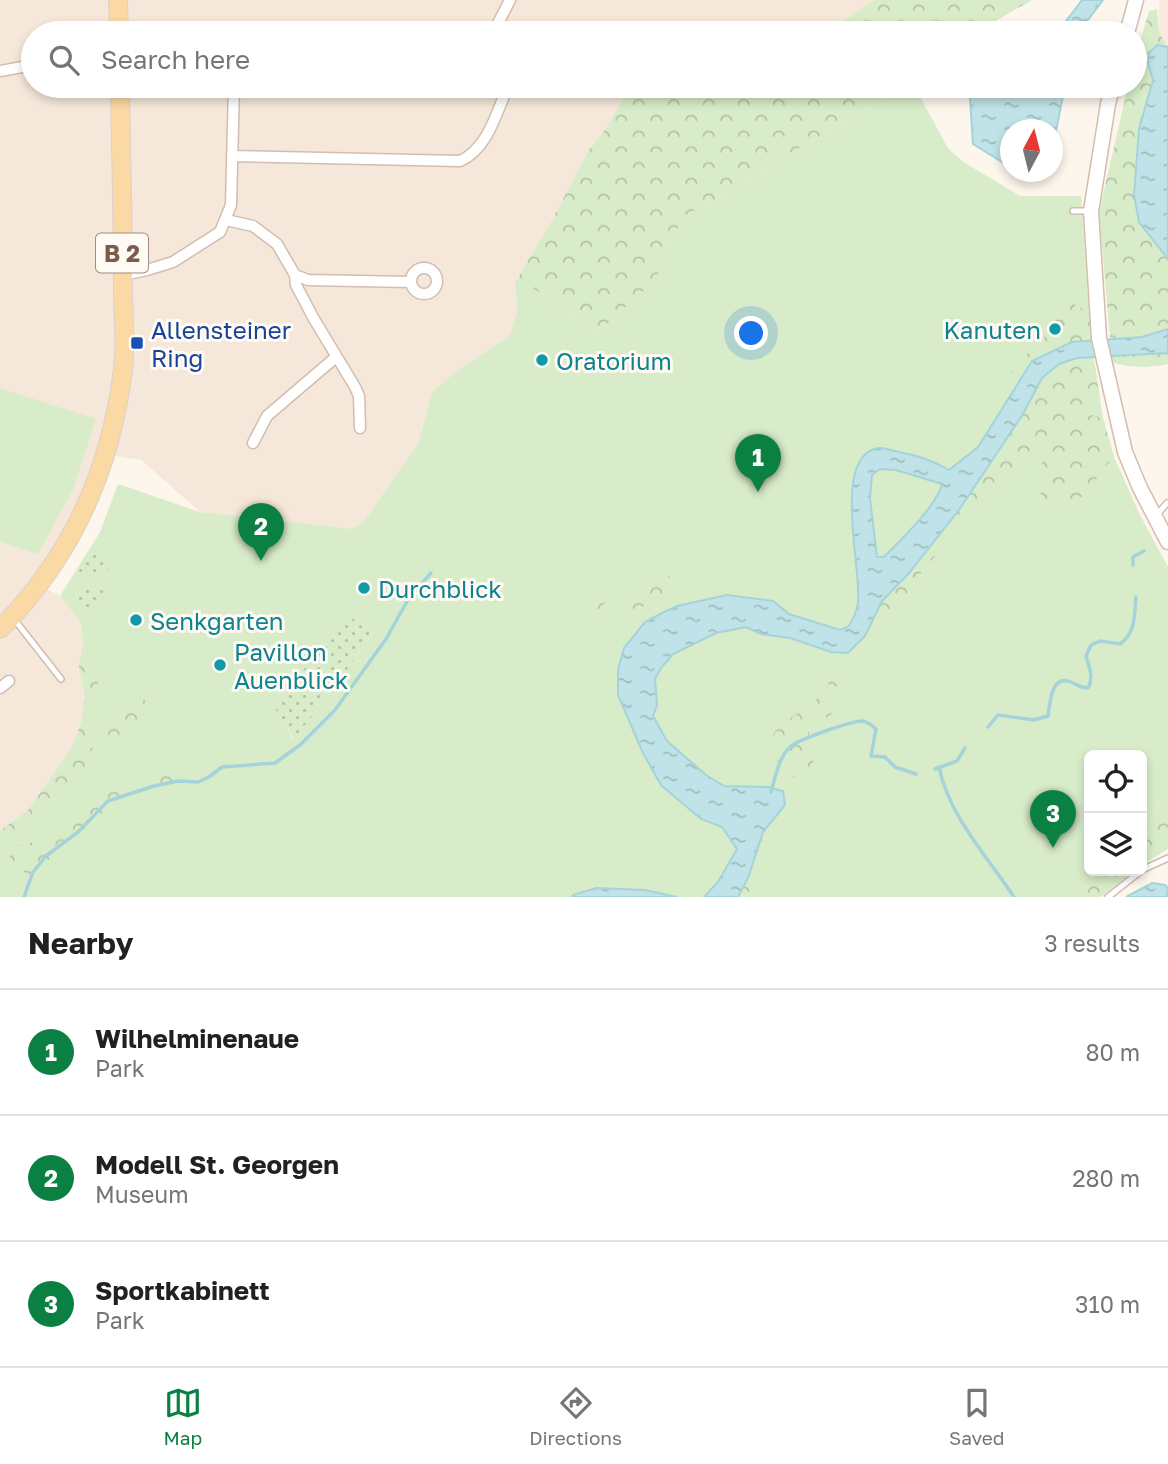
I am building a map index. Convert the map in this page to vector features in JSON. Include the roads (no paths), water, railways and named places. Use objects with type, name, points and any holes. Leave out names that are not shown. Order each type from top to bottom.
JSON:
[{"type":"main road","points":[[118,0],[119,21]]},
{"type":"main road","name":"B 2","points":[[6,623],[44,580],[67,544],[88,503],[114,421],[123,367],[120,98]]},
{"type":"street","points":[[499,21],[510,0]]},
{"type":"street","points":[[1130,21],[1136,0]]},
{"type":"street","points":[[0,71],[21,67]]},
{"type":"street","points":[[123,275],[173,262],[220,232],[230,205],[234,98]]},
{"type":"street","points":[[232,156],[460,161],[468,158],[481,145],[503,98]]},
{"type":"street","points":[[1110,98],[1091,211],[1099,338],[1125,452],[1161,530]]},
{"type":"street","points":[[226,220],[262,230],[277,244],[295,275],[296,285],[359,396],[360,428]]},
{"type":"street","points":[[295,275],[308,280],[410,282]]},
{"type":"street","points":[[253,443],[267,416],[336,357]]},
{"type":"lane","points":[[1073,211],[1091,211]]},
{"type":"lane","points":[[1161,530],[1167,503]]},
{"type":"lane","points":[[6,623],[61,679]]},
{"type":"lane","points":[[1147,868],[1168,858]]},
{"type":"lane","points":[[1108,897],[1135,876]]},
{"type":"water","points":[[1082,0],[1103,0],[1087,21],[1066,21]]},
{"type":"water","points":[[1157,45],[1168,47],[1168,259],[1139,222],[1134,195],[1139,129],[1153,80],[1148,64],[1149,53]]},
{"type":"water","points":[[970,98],[1063,98],[1058,119],[1000,119],[1000,161],[973,144]]},
{"type":"water","points":[[1168,329],[1168,353],[1077,358],[1059,364],[1042,378],[1023,414],[959,510],[909,573],[882,601],[865,636],[848,653],[831,652],[790,638],[761,634],[746,627],[716,633],[673,654],[661,668],[655,679],[657,705],[653,716],[667,741],[706,775],[724,786],[768,787],[783,791],[785,805],[763,832],[748,878],[738,897],[704,897],[718,882],[737,849],[722,827],[701,819],[661,785],[643,753],[618,695],[618,670],[624,648],[645,622],[662,613],[677,606],[727,595],[773,601],[789,614],[840,630],[848,627],[858,602],[852,492],[856,471],[864,456],[883,448],[925,459],[949,470],[978,447],[1032,361],[1072,342],[1142,337]],"holes":[[[880,469],[896,470],[942,484],[934,502],[918,522],[884,557],[877,557],[870,499],[872,475]]]},
{"type":"water","points":[[1152,883],[1165,885],[1168,888],[1167,897],[1126,897]]},
{"type":"water","points":[[596,888],[645,890],[677,897],[572,897]]},
{"type":"waterway","points":[[1133,565],[1133,557],[1144,551]]},
{"type":"waterway","points":[[24,897],[33,872],[46,856],[78,832],[108,801],[154,786],[178,781],[198,782],[222,767],[275,763],[300,745],[335,710],[386,639],[409,598],[431,573]]},
{"type":"waterway","points":[[988,727],[998,715],[1034,720],[1048,716],[1051,697],[1059,682],[1071,682],[1088,688],[1091,676],[1086,656],[1091,645],[1100,641],[1120,644],[1125,640],[1133,623],[1136,597]]},
{"type":"waterway","points":[[771,792],[780,762],[790,747],[826,731],[862,721],[876,729],[871,756],[885,757],[895,767],[916,774]]},
{"type":"waterway","points":[[935,769],[957,761],[965,748]]},
{"type":"waterway","points":[[939,767],[944,785],[960,819],[1014,897]]},
{"type":"place","name":"Kanuten","points":[[1055,329]]},
{"type":"place","name":"Allensteiner Ring","points":[[137,343]]},
{"type":"place","name":"Oratorium","points":[[542,360]]},
{"type":"place","name":"Wilhelminenaue","points":[[758,492]]},
{"type":"place","name":"Modell St. Georgen","points":[[261,561]]},
{"type":"place","name":"Durchblick","points":[[364,588]]},
{"type":"place","name":"Senkgarten","points":[[136,620]]},
{"type":"place","name":"Pavillon Auenblick","points":[[220,665]]},
{"type":"place","name":"Sportkabinett","points":[[1053,848]]}]
